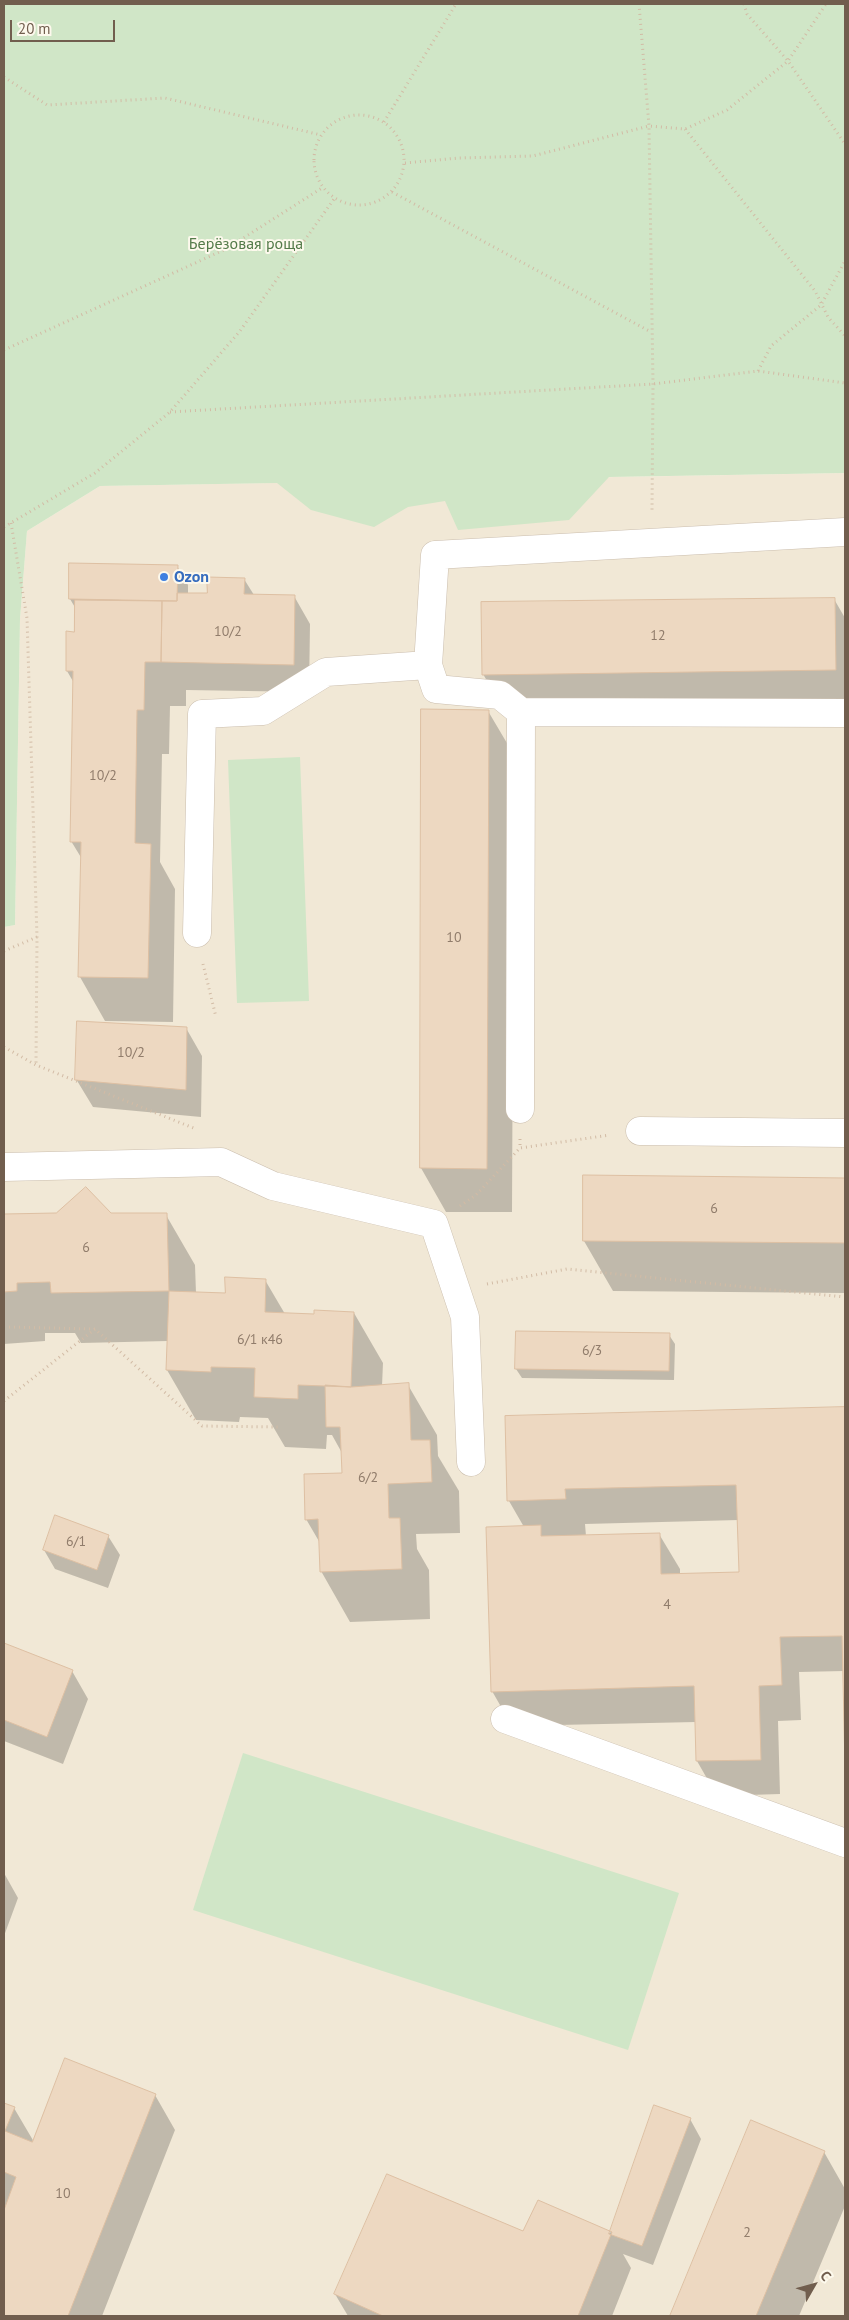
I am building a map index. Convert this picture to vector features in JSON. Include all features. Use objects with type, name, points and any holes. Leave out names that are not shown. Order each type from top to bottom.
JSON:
[{"type":"lane","points":[[845,532],[435,555],[428,665],[436,690],[500,695],[521,712],[845,713]]},
{"type":"lane","points":[[197,933],[202,714],[263,711],[326,672],[428,665]]},
{"type":"lane","points":[[520,1109],[521,712]]},
{"type":"lane","points":[[640,1131],[845,1133]]},
{"type":"lane","points":[[4,1167],[222,1162],[273,1186],[434,1224],[465,1317],[471,1462]]},
{"type":"lane","points":[[505,1719],[845,1843]]},
{"type":"path","points":[[384,122],[456,4]]},
{"type":"path","points":[[639,4],[649,126],[653,384],[652,543]]},
{"type":"path","points":[[744,4],[747,14],[788,61],[845,144]]},
{"type":"path","points":[[405,163],[459,158],[532,156],[649,126],[685,129],[727,110],[788,61],[826,4]]},
{"type":"path","points":[[4,77],[47,105],[165,98],[321,135]]},
{"type":"path","points":[[353,115],[369,115],[384,122],[396,133],[403,147],[405,163],[401,178],[392,192],[380,201],[364,206],[348,205],[334,198],[322,188],[315,173],[313,158],[316,142],[325,129],[338,119],[353,115]]},
{"type":"path","points":[[685,129],[815,291],[821,304],[837,328],[845,336]]},
{"type":"path","points":[[4,350],[226,248],[322,188]]},
{"type":"path","points":[[392,192],[651,332]]},
{"type":"path","points":[[4,527],[95,473],[170,412],[240,331],[334,198]]},
{"type":"path","points":[[758,371],[771,346],[821,304],[845,261]]},
{"type":"path","points":[[170,412],[653,384],[758,371],[845,383]]},
{"type":"path","points":[[11,523],[27,618],[37,937],[36,1065]]},
{"type":"path","points":[[197,933],[216,1017]]},
{"type":"path","points":[[4,951],[37,937]]},
{"type":"path","points":[[4,1047],[36,1065],[202,1131]]},
{"type":"path","points":[[520,1109],[520,1148]]},
{"type":"path","points":[[434,1224],[476,1195],[520,1148],[640,1131]]},
{"type":"path","points":[[456,1290],[567,1269],[845,1297]]},
{"type":"path","points":[[4,1327],[95,1329],[202,1426],[278,1427]]},
{"type":"path","points":[[4,1401],[95,1329]]},
{"type":"shaded area","points":[[845,473],[845,2316],[4,2316],[4,927],[15,925],[20,619],[27,531],[100,486]]},
{"type":"green space","name":"Берёзовая роща","points":[[4,4],[845,4],[845,473],[609,477],[569,520],[458,530],[445,501],[408,507],[374,527],[311,510],[277,483],[100,486],[27,531],[20,619],[15,925],[4,927]]},
{"type":"green space","points":[[300,757],[309,1001],[237,1003],[228,760]]},
{"type":"green space","points":[[243,1753],[679,1893],[628,2050],[193,1910]]},
{"type":"building","points":[[69,563],[178,565],[177,601],[69,599]]},
{"type":"building","points":[[207,577],[245,578],[244,594],[295,595],[294,665],[161,662],[162,601],[177,601],[177,593],[207,593]]},
{"type":"building","points":[[835,598],[836,670],[482,675],[481,602]]},
{"type":"building","points":[[75,600],[162,601],[161,662],[145,662],[144,710],[137,710],[135,843],[151,844],[148,978],[78,977],[81,842],[70,842],[73,671],[66,671],[66,631],[74,632]]},
{"type":"building","points":[[421,709],[489,710],[487,1169],[420,1168]]},
{"type":"building","points":[[77,1021],[187,1027],[186,1090],[75,1080]]},
{"type":"building","points":[[583,1175],[845,1178],[845,1243],[583,1241]]},
{"type":"building","points":[[86,1187],[111,1213],[167,1213],[169,1291],[51,1293],[50,1282],[17,1283],[17,1291],[4,1292],[4,1214],[56,1213]]},
{"type":"building","points":[[225,1277],[266,1279],[265,1312],[314,1314],[314,1310],[354,1312],[351,1387],[298,1385],[298,1399],[254,1397],[255,1368],[211,1367],[211,1372],[166,1370],[169,1291],[225,1293]]},
{"type":"building","points":[[516,1331],[670,1333],[669,1371],[515,1369]]},
{"type":"building","points":[[409,1383],[411,1440],[430,1440],[432,1482],[388,1484],[389,1518],[400,1518],[402,1569],[320,1572],[318,1519],[305,1520],[304,1474],[342,1473],[340,1427],[326,1427],[325,1385],[351,1387]]},
{"type":"building","points":[[845,1407],[845,1767],[842,1636],[780,1637],[782,1685],[759,1686],[761,1760],[696,1761],[694,1686],[491,1692],[486,1527],[541,1525],[541,1536],[660,1533],[661,1574],[739,1572],[736,1485],[565,1489],[566,1499],[507,1501],[505,1416]]},
{"type":"building","points":[[55,1515],[109,1535],[97,1570],[43,1550]]},
{"type":"building","points":[[4,1643],[73,1670],[47,1737],[4,1720]]},
{"type":"building","points":[[65,2058],[156,2094],[68,2316],[4,2316],[4,2210],[16,2177],[4,2172],[4,2103],[15,2107],[5,2131],[32,2142]]},
{"type":"building","points":[[654,2105],[691,2118],[642,2246],[609,2234]]},
{"type":"building","points":[[751,2120],[825,2151],[756,2316],[670,2316]]},
{"type":"building","points":[[387,2174],[523,2231],[538,2200],[612,2232],[578,2316],[383,2316],[334,2294]]},
{"type":"place","name":"Ozon","points":[[164,577]]}]
